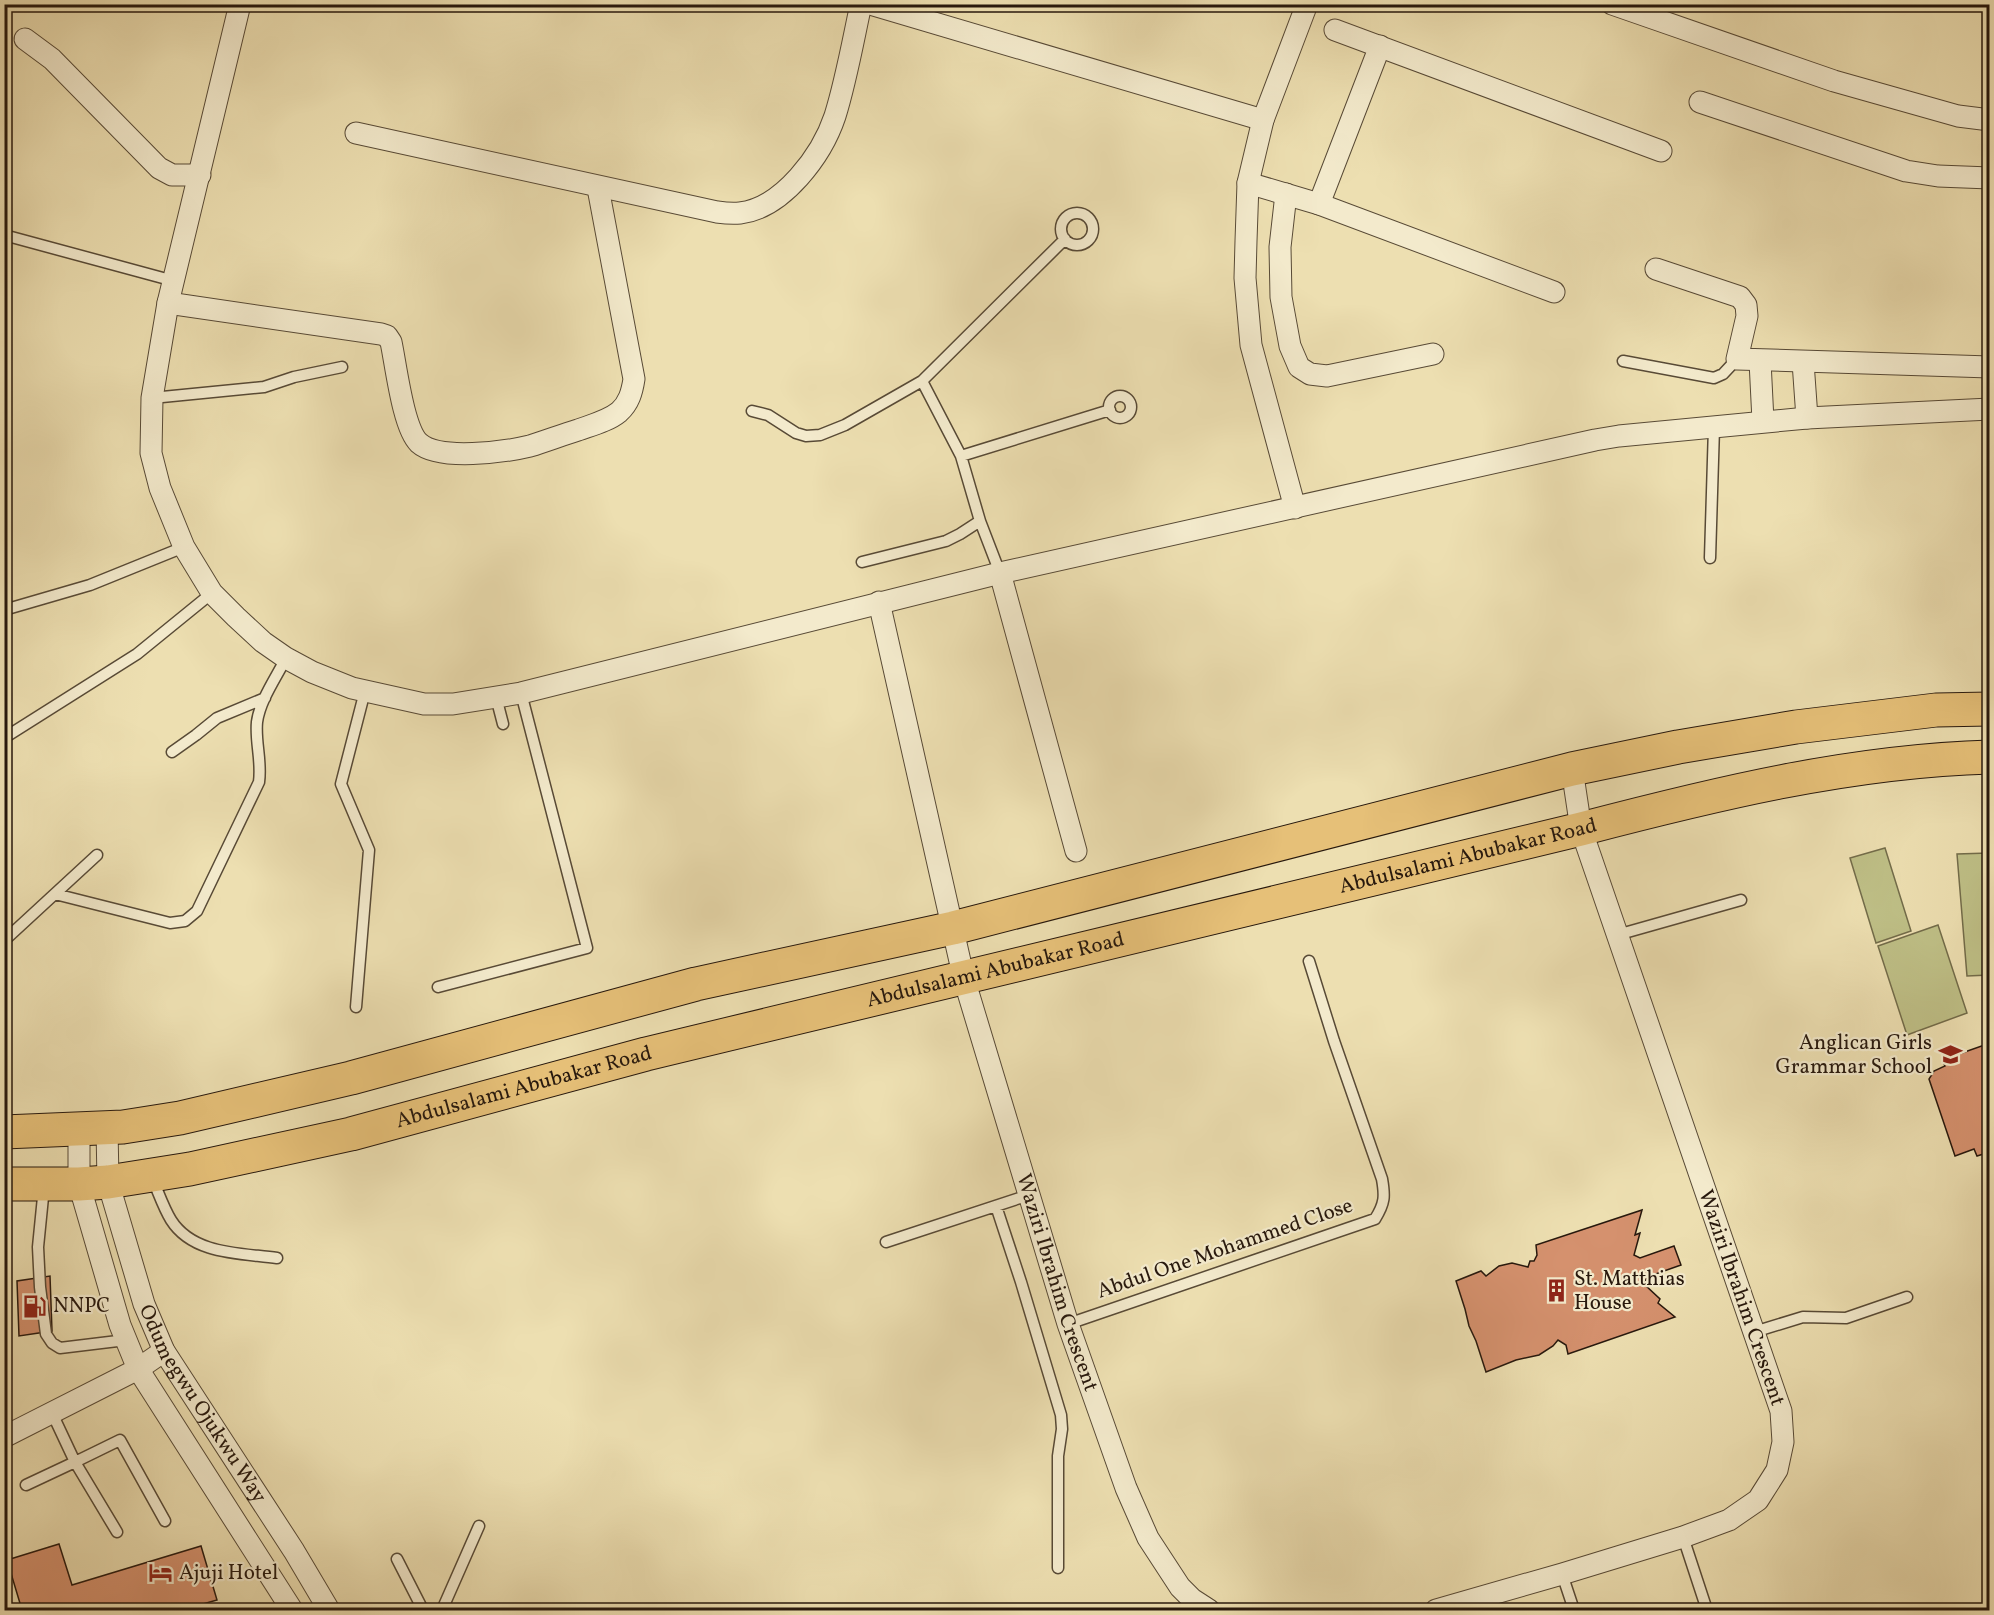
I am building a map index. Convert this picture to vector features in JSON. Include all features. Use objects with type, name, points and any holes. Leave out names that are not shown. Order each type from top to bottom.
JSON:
[{"type":"main road","points":[[4,1132],[93,1129],[180,1119],[317,1086],[696,984],[952,928],[1572,769],[1678,747],[1796,727],[1936,710],[1989,709]]},
{"type":"main road","name":"Abdulsalami Abubakar Road","points":[[4,1184],[94,1183],[150,1175],[351,1134],[646,1054],[1683,803],[1810,775],[1914,762],[1989,757]]},
{"type":"street","points":[[240,4],[168,303],[152,398],[151,453],[160,488],[184,547],[212,593],[264,642],[286,658],[312,672],[365,691],[424,704],[453,704],[521,693],[1000,573],[1611,437],[1807,418],[1989,409]]},
{"type":"street","points":[[356,133],[598,188],[717,212],[740,213],[774,201],[815,157],[834,117],[861,4]]},
{"type":"street","points":[[870,4],[1263,120]]},
{"type":"street","points":[[1295,508],[1251,345],[1245,278],[1248,183],[1263,120],[1307,4]]},
{"type":"street","points":[[1612,4],[1834,81],[1959,116],[1989,120]]},
{"type":"street","points":[[1335,30],[1661,151]]},
{"type":"street","points":[[25,39],[57,64],[159,168],[172,175],[200,175]]},
{"type":"street","points":[[1319,204],[1380,46]]},
{"type":"street","points":[[1700,102],[1906,171],[1938,176],[1989,178]]},
{"type":"street","points":[[1248,183],[1319,204],[1554,292]]},
{"type":"street","points":[[168,303],[387,336],[391,342],[407,421],[418,442],[433,451],[456,454],[530,446],[606,420],[619,412],[633,392],[634,379],[598,188]]},
{"type":"street","points":[[1286,194],[1280,247],[1281,297],[1290,346],[1299,367],[1310,374],[1327,376],[1433,354]]},
{"type":"street","points":[[1656,269],[1740,297],[1746,305],[1747,316],[1737,359],[1989,367]]},
{"type":"street","points":[[1760,361],[1762,422]]},
{"type":"street","points":[[1803,362],[1807,418]]},
{"type":"street","points":[[1000,573],[1076,851]]},
{"type":"street","name":"Waziri Ibrahim Crescent","points":[[879,602],[963,978],[1068,1324],[1126,1488],[1148,1538],[1180,1587],[1209,1611]]},
{"type":"street","name":"Waziri Ibrahim Crescent","points":[[1436,1611],[1683,1537],[1730,1520],[1758,1500],[1778,1470],[1783,1442],[1781,1411],[1581,829],[1572,769]]},
{"type":"street","points":[[93,1129],[94,1183]]},
{"type":"street","points":[[93,1129],[94,1183]]},
{"type":"street","name":"Odumegwu Ojukwu Way","points":[[94,1183],[120,1325],[138,1369],[292,1611]]},
{"type":"street","name":"Odumegwu Ojukwu Way","points":[[94,1183],[164,1352],[294,1551],[329,1611]]},
{"type":"street","points":[[4,1437],[138,1369],[164,1352]]},
{"type":"lane","points":[[4,235],[174,281]]},
{"type":"lane","points":[[752,411],[768,415],[796,433],[806,436],[820,435],[845,425],[922,381],[1065,239]]},
{"type":"lane","points":[[1623,361],[1714,378],[1723,374],[1737,359]]},
{"type":"lane","points":[[152,398],[264,387],[294,377],[342,367]]},
{"type":"lane","points":[[922,381],[961,456],[980,521],[1000,573]]},
{"type":"lane","points":[[961,456],[1110,410]]},
{"type":"lane","points":[[1710,558],[1714,427]]},
{"type":"lane","points":[[862,562],[946,541],[980,521]]},
{"type":"lane","points":[[4,610],[90,585],[184,547]]},
{"type":"lane","points":[[4,738],[137,654],[212,593]]},
{"type":"lane","points":[[55,894],[170,923],[185,921],[196,911],[259,782],[261,767],[257,724],[260,709],[286,658]]},
{"type":"lane","points":[[356,1007],[369,850],[341,784],[365,691]]},
{"type":"lane","points":[[438,987],[587,948],[521,693]]},
{"type":"lane","points":[[496,697],[503,724]]},
{"type":"lane","points":[[172,752],[217,718],[265,698]]},
{"type":"lane","points":[[7,938],[97,855]]},
{"type":"lane","points":[[1617,935],[1741,900]]},
{"type":"lane","name":"Abdul One Mohammed Close","points":[[1068,1324],[1376,1219],[1382,1209],[1385,1194],[1382,1179],[1309,961]]},
{"type":"lane","points":[[150,1175],[171,1220],[184,1236],[202,1246],[277,1258]]},
{"type":"lane","points":[[44,1184],[38,1247],[46,1334],[52,1343],[60,1348],[126,1340]]},
{"type":"lane","points":[[886,1242],[1029,1195]]},
{"type":"lane","points":[[996,1206],[1061,1415],[1062,1433],[1058,1456],[1058,1568]]},
{"type":"lane","points":[[1754,1332],[1803,1317],[1846,1318],[1907,1297]]},
{"type":"lane","points":[[52,1413],[75,1462],[117,1532]]},
{"type":"lane","points":[[27,1485],[120,1440],[165,1521]]},
{"type":"lane","points":[[442,1611],[479,1526]]},
{"type":"lane","points":[[1683,1537],[1707,1611]]},
{"type":"lane","points":[[397,1559],[423,1611]]},
{"type":"lane","points":[[1562,1574],[1574,1611]]},
{"type":"green space","points":[[1885,848],[1911,931],[1876,943],[1850,858]]},
{"type":"green space","points":[[1989,853],[1989,975],[1967,976],[1957,854]]},
{"type":"green space","points":[[1938,925],[1967,1013],[1907,1035],[1878,946]]},
{"type":"building","points":[[1990,1043],[1990,1152],[1977,1156],[1974,1149],[1955,1156],[1929,1079],[1934,1071],[1945,1066],[1942,1060]]},
{"type":"building","name":"St. Matthias House","points":[[1642,1210],[1635,1235],[1640,1233],[1634,1255],[1640,1258],[1674,1246],[1681,1265],[1647,1277],[1644,1284],[1660,1299],[1658,1303],[1675,1317],[1568,1354],[1566,1345],[1558,1340],[1539,1355],[1516,1360],[1486,1372],[1456,1281],[1481,1271],[1486,1276],[1499,1266],[1512,1263],[1528,1267],[1530,1261],[1534,1261],[1537,1255],[1536,1245]]},
{"type":"building","name":"NNPC","points":[[50,1276],[52,1331],[19,1336],[17,1281]]},
{"type":"building","name":"Ajuji Hotel","points":[[59,1544],[72,1585],[201,1546],[217,1600],[182,1610],[22,1610],[7,1560]]},
{"type":"place","name":"Anglican Girls Grammar School","points":[[1950,1055]]},
{"type":"place","name":"St. Matthias House","points":[[1556,1291]]},
{"type":"place","name":"NNPC","points":[[35,1306]]},
{"type":"place","name":"Ajuji Hotel","points":[[161,1573]]}]
